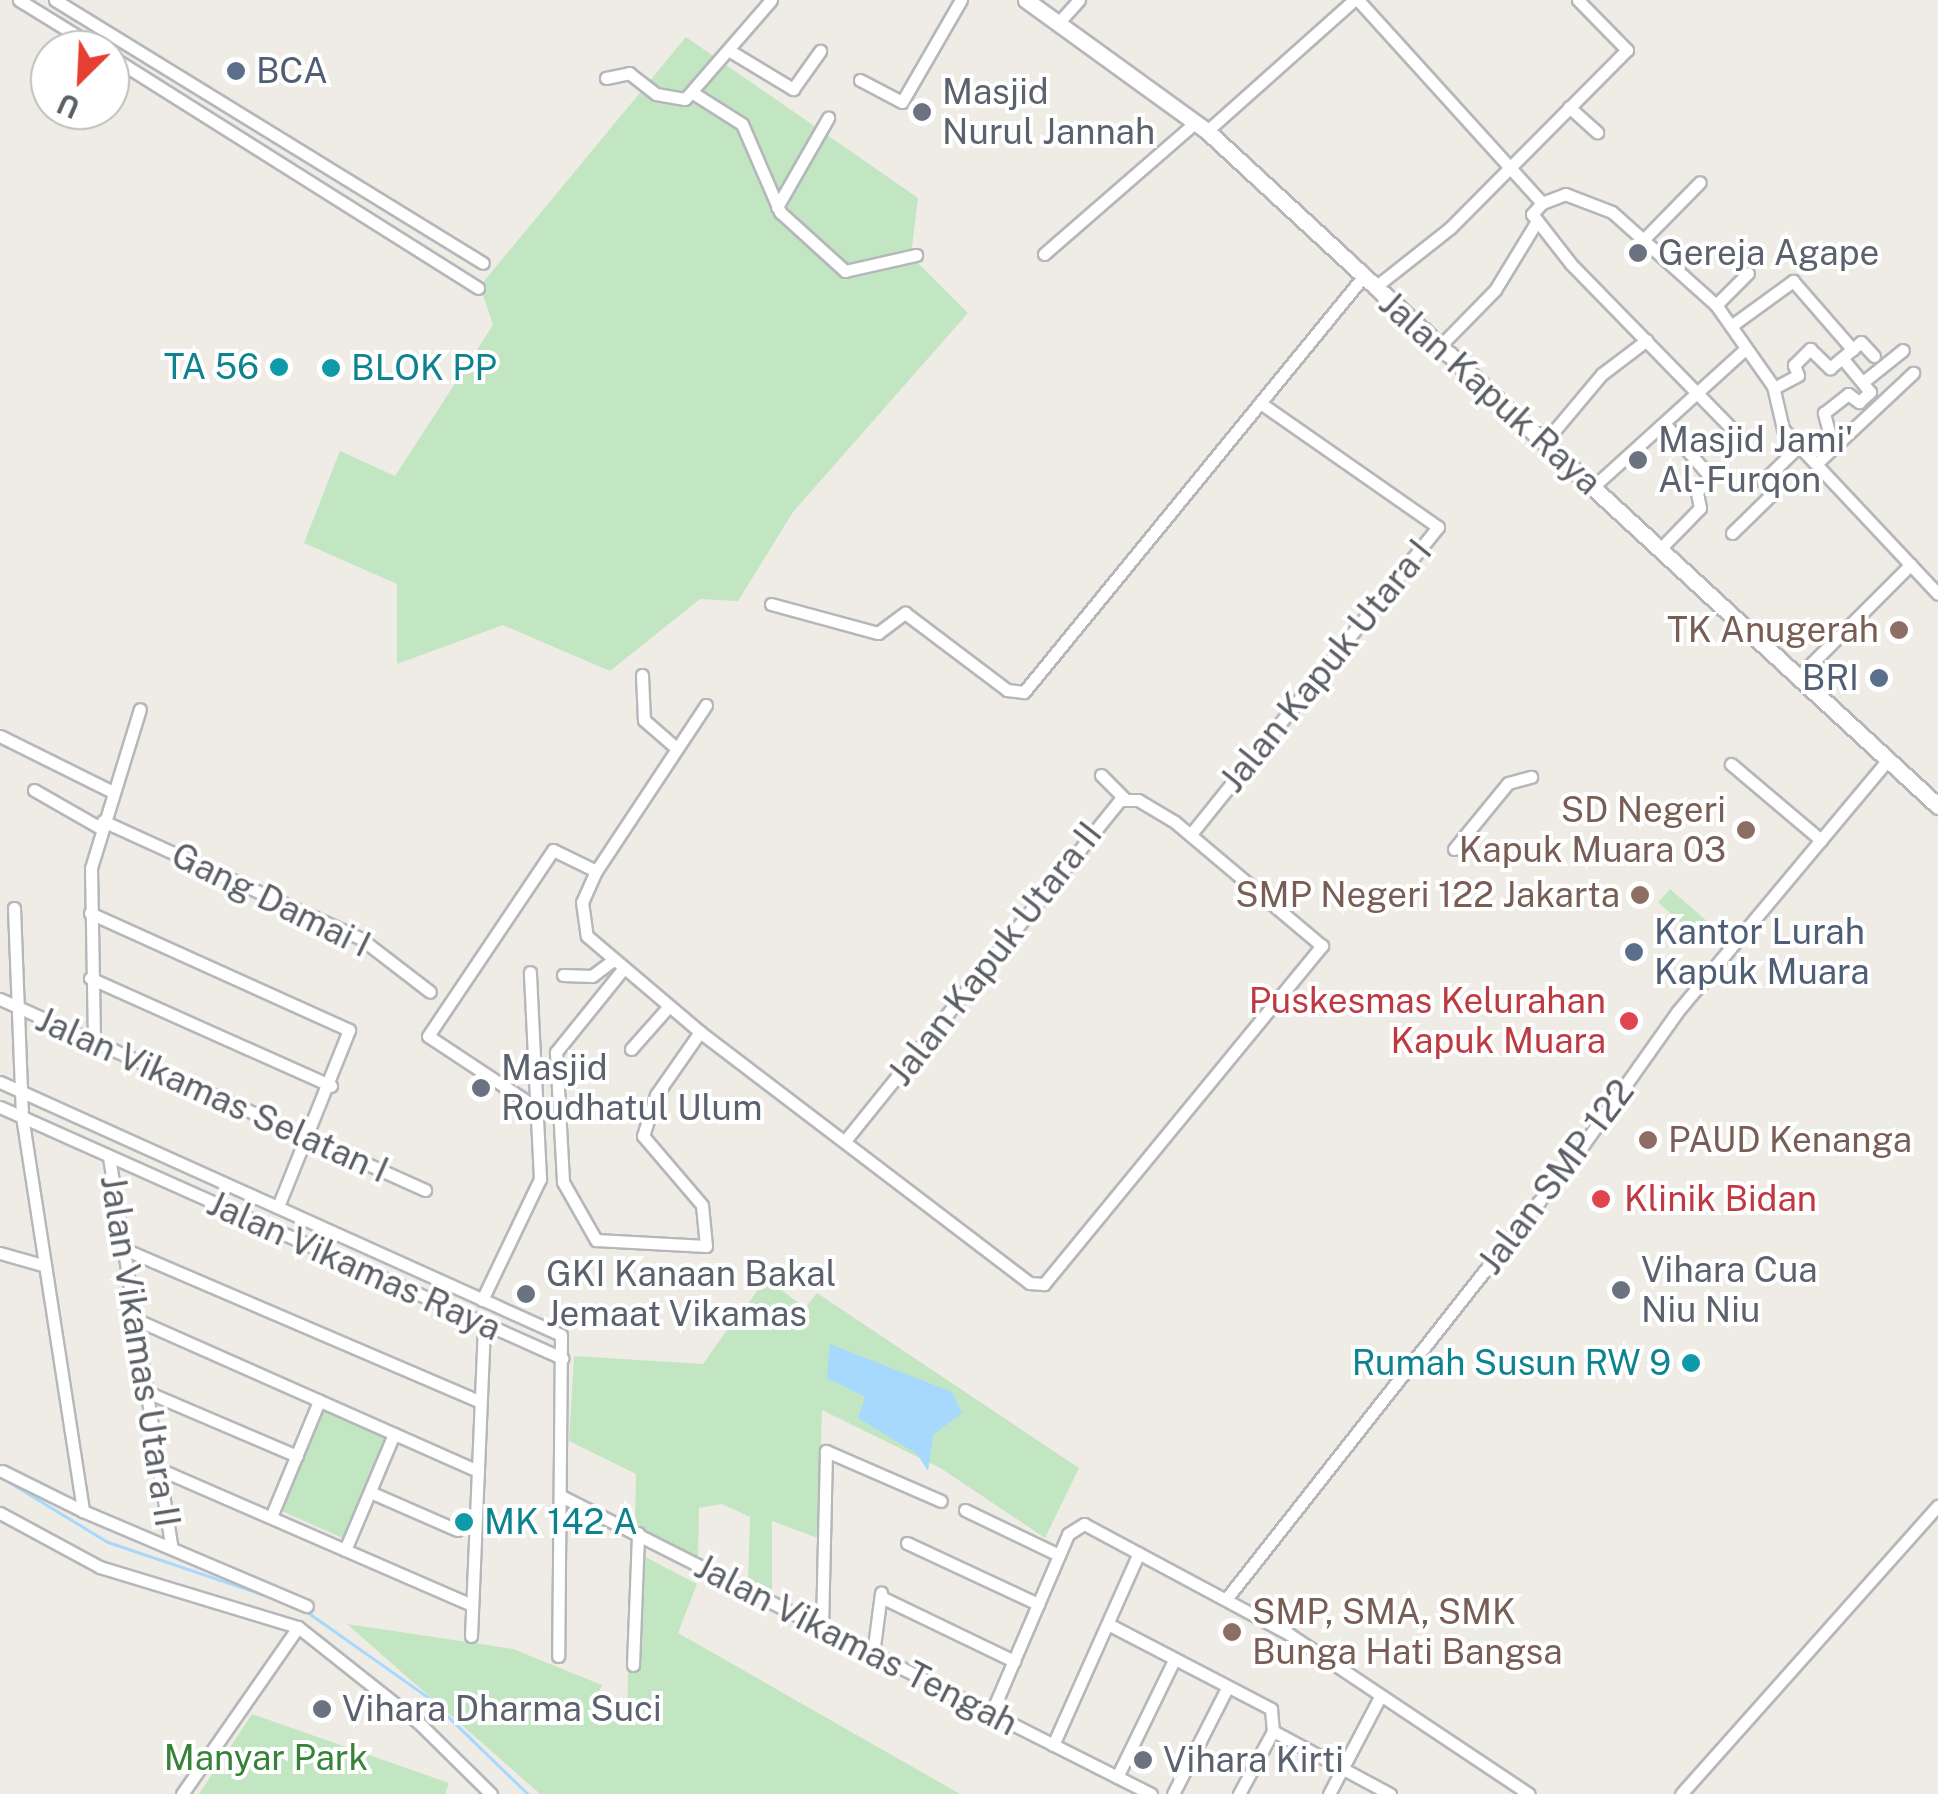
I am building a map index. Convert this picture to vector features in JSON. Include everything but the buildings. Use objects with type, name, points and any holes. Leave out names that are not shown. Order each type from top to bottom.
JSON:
[{"type":"main road","name":"Jalan Kapuk Raya","points":[[1026,0],[1201,126],[1938,806]]},
{"type":"street","points":[[19,0],[68,30]]},
{"type":"street","points":[[54,0],[482,263]]},
{"type":"street","points":[[606,78],[629,73],[674,102],[692,93],[770,0]]},
{"type":"street","points":[[860,80],[902,102],[960,0]]},
{"type":"street","points":[[1060,21],[1079,0]]},
{"type":"street","points":[[1044,254],[1356,0],[1542,203]]},
{"type":"street","points":[[772,604],[878,634],[905,613],[1007,690],[1028,688],[1260,403],[1368,282],[1508,169],[1627,50],[1578,0]]},
{"type":"street","points":[[730,51],[793,89],[820,50]]},
{"type":"street","points":[[130,69],[478,288]]},
{"type":"street","points":[[692,93],[742,124],[776,207],[852,275],[916,255]]},
{"type":"street","points":[[1569,107],[1597,132]]},
{"type":"street","points":[[776,207],[828,118]]},
{"type":"street","points":[[1645,238],[1700,182]]},
{"type":"street","points":[[1742,438],[1695,394],[1537,221],[1532,212],[1542,203],[1584,198],[1645,238],[1716,305],[1774,388],[1778,420],[1938,594]]},
{"type":"street","points":[[1439,347],[1494,290],[1537,221]]},
{"type":"street","points":[[1716,305],[1748,273]]},
{"type":"street","points":[[1731,326],[1793,280],[1848,354],[1870,392],[1859,402],[1848,394],[1824,413],[1829,432],[1763,480],[1774,492],[1732,533]]},
{"type":"street","points":[[1544,443],[1602,374],[1647,340]]},
{"type":"street","points":[[1774,388],[1798,375],[1794,366],[1810,350],[1830,368],[1862,342],[1874,356]]},
{"type":"street","points":[[1593,487],[1744,350]]},
{"type":"street","points":[[1863,382],[1903,350]]},
{"type":"street","points":[[1817,464],[1913,373]]},
{"type":"street","name":"Jalan Kapuk Utara I","points":[[1195,830],[1438,527],[1260,403]]},
{"type":"street","points":[[1660,549],[1700,508],[1696,492],[1710,477],[1664,423]]},
{"type":"street","points":[[1798,676],[1911,564]]},
{"type":"street","points":[[642,676],[644,720],[676,747]]},
{"type":"street","points":[[540,1110],[428,1036],[553,850],[596,871],[706,705]]},
{"type":"street","points":[[94,1040],[90,912],[102,825],[109,790],[140,709]]},
{"type":"street","points":[[0,736],[109,790]]},
{"type":"street","name":"Jalan SMP 122","points":[[1227,1598],[1821,840],[1888,760]]},
{"type":"street","points":[[1731,764],[1821,840]]},
{"type":"street","points":[[1102,775],[1125,799]]},
{"type":"street","points":[[1454,848],[1508,783],[1530,777]]},
{"type":"street","name":"Gang Damai I","points":[[34,790],[102,825],[360,938],[430,992]]},
{"type":"street","name":"Jalan Kapuk Utara II","points":[[596,871],[582,922],[612,960],[700,1032],[1028,1283],[1044,1284],[1322,946],[1195,830],[1125,799],[845,1141]]},
{"type":"street","points":[[14,908],[22,1114],[42,1265],[83,1511]]},
{"type":"street","points":[[90,912],[345,1028],[351,1042],[278,1208]]},
{"type":"street","points":[[562,975],[592,976],[612,960]]},
{"type":"street","points":[[623,970],[575,1022],[555,1063],[563,1182],[588,1233],[626,1248],[701,1251],[708,1237],[702,1206],[642,1136],[656,1095],[700,1032]]},
{"type":"street","points":[[482,1300],[537,1199],[540,1110],[530,972]]},
{"type":"street","points":[[90,978],[331,1086]]},
{"type":"street","name":"Jalan Vikamas Selatan I","points":[[0,999],[425,1190]]},
{"type":"street","points":[[631,1049],[668,1006]]},
{"type":"street","name":"Jalan Vikamas Raya","points":[[0,1082],[562,1337],[562,1356],[0,1106]]},
{"type":"street","name":"Jalan Vikamas Utara II","points":[[109,1157],[171,1546]]},
{"type":"street","points":[[124,1249],[480,1402]]},
{"type":"street","points":[[0,1253],[42,1265]]},
{"type":"street","points":[[135,1319],[478,1471]]},
{"type":"street","points":[[471,1636],[484,1324]]},
{"type":"street","points":[[558,1656],[562,1356]]},
{"type":"street","points":[[147,1392],[297,1456]]},
{"type":"street","points":[[271,1517],[319,1401]]},
{"type":"street","points":[[345,1550],[394,1434]]},
{"type":"street","points":[[822,1628],[826,1451],[941,1501]]},
{"type":"street","points":[[159,1469],[472,1605]]},
{"type":"street","points":[[2,1471],[83,1511],[306,1606]]},
{"type":"street","points":[[370,1492],[458,1530]]},
{"type":"street","name":"Jalan Vikamas Tengah","points":[[561,1496],[1117,1778],[1157,1793]]},
{"type":"street","points":[[1681,1794],[1938,1506]]},
{"type":"street","points":[[965,1510],[1059,1555]]},
{"type":"street","points":[[0,1513],[100,1568],[298,1627],[420,1722],[491,1794]]},
{"type":"street","points":[[991,1714],[1075,1524],[1227,1598],[1530,1794]]},
{"type":"street","points":[[634,1665],[638,1533]]},
{"type":"street","points":[[908,1543],[1038,1604]]},
{"type":"street","points":[[1053,1745],[1139,1553]]},
{"type":"street","points":[[873,1654],[881,1595],[1014,1661]]},
{"type":"street","points":[[1108,1624],[1272,1709],[1274,1731],[1239,1794]]},
{"type":"street","points":[[182,1794],[298,1627]]},
{"type":"street","points":[[1117,1778],[1174,1660]]},
{"type":"street","points":[[1173,1794],[1227,1688]]},
{"type":"street","points":[[1329,1794],[1380,1697]]},
{"type":"street","points":[[1274,1731],[1342,1764],[1390,1794]]},
{"type":"green space","points":[[686,37],[918,198],[911,256],[968,313],[793,512],[738,601],[700,599],[610,671],[503,625],[397,664],[397,584],[304,543],[340,451],[395,476],[493,325],[480,286]]},
{"type":"green space","points":[[1670,889],[1707,921],[1695,935],[1658,903]]},
{"type":"green space","points":[[766,1278],[805,1308],[817,1293],[1079,1468],[1045,1538],[942,1469],[822,1410],[818,1538],[772,1521],[772,1598],[748,1587],[750,1517],[722,1504],[699,1508],[698,1563],[635,1532],[636,1474],[569,1441],[574,1356],[703,1364],[727,1330],[743,1327],[740,1315]]},
{"type":"green space","points":[[324,1405],[390,1434],[343,1538],[278,1509]]},
{"type":"green space","points":[[632,1550],[697,1584],[678,1633],[960,1794],[540,1794],[347,1624],[513,1649],[602,1685],[591,1711],[606,1722],[627,1711]]},
{"type":"green space","name":"Manyar Park","points":[[252,1714],[449,1783],[445,1794],[199,1794]]},
{"type":"water","points":[[830,1344],[952,1392],[962,1413],[933,1435],[928,1471],[917,1454],[858,1418],[865,1397],[827,1378]]},
{"type":"waterway","points":[[1,1477],[108,1542],[276,1599]]},
{"type":"waterway","points":[[306,1611],[428,1697],[528,1794]]},
{"type":"place","name":"BCA","points":[[236,71]]},
{"type":"place","name":"Masjid Nurul Jannah","points":[[922,112]]},
{"type":"place","name":"Gereja Agape","points":[[1638,253]]},
{"type":"place","name":"TA 56","points":[[279,367]]},
{"type":"place","name":"BLOK PP","points":[[331,368]]},
{"type":"place","name":"Masjid Jami' Al-Furqon","points":[[1638,460]]},
{"type":"place","name":"TK Anugerah","points":[[1899,630]]},
{"type":"place","name":"BRI","points":[[1879,678]]},
{"type":"place","name":"SD Negeri Kapuk Muara 03","points":[[1746,830]]},
{"type":"place","name":"SMP Negeri 122 Jakarta","points":[[1640,895]]},
{"type":"place","name":"Kantor Lurah Kapuk Muara","points":[[1634,952]]},
{"type":"place","name":"Puskesmas Kelurahan Kapuk Muara","points":[[1629,1021]]},
{"type":"place","name":"Masjid Roudhatul Ulum","points":[[481,1088]]},
{"type":"place","name":"PAUD Kenanga","points":[[1648,1140]]},
{"type":"place","name":"Klinik Bidan","points":[[1601,1199]]},
{"type":"place","name":"Vihara Cua Niu Niu","points":[[1621,1290]]},
{"type":"place","name":"GKI Kanaan Bakal Jemaat Vikamas","points":[[526,1294]]},
{"type":"place","name":"Rumah Susun RW 9","points":[[1691,1363]]},
{"type":"place","name":"MK 142 A","points":[[464,1522]]},
{"type":"place","name":"SMP, SMA, SMK Bunga Hati Bangsa","points":[[1232,1632]]},
{"type":"place","name":"Vihara Dharma Suci","points":[[322,1709]]},
{"type":"place","name":"Vihara Kirti","points":[[1143,1760]]}]
